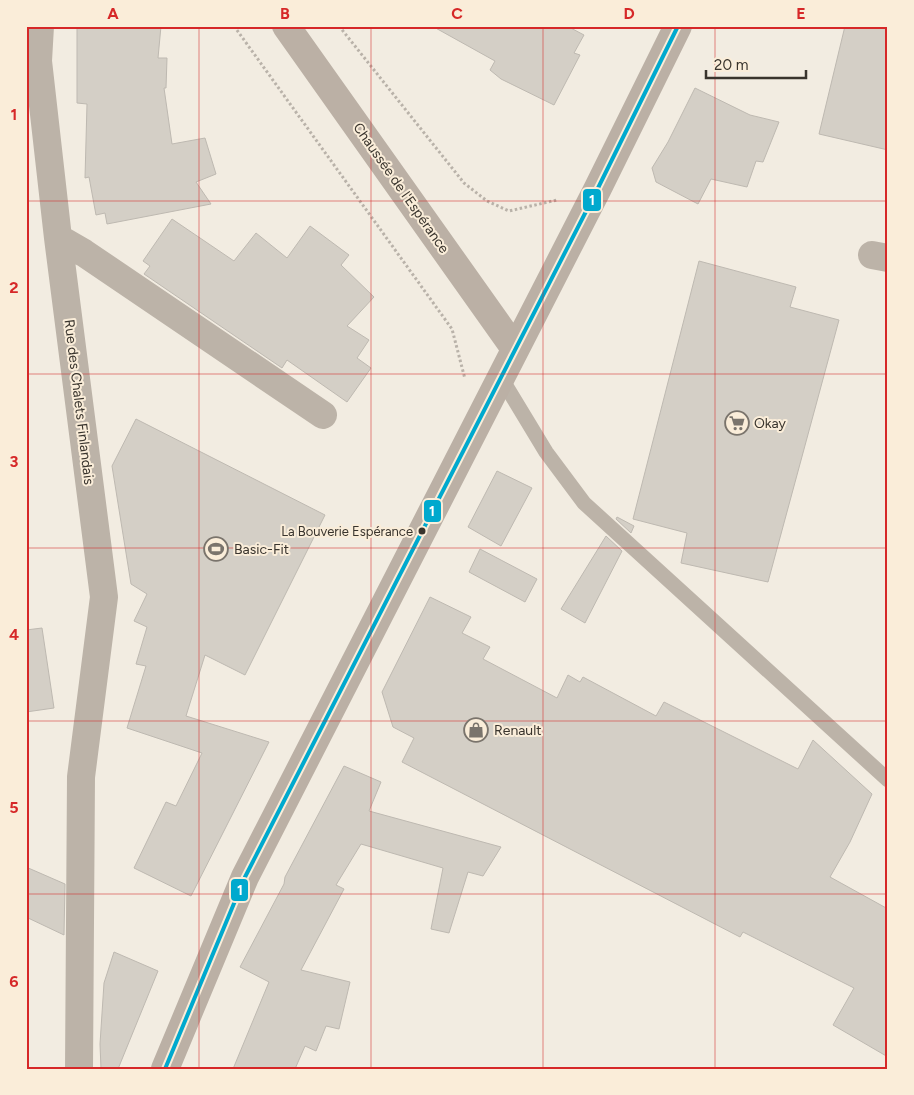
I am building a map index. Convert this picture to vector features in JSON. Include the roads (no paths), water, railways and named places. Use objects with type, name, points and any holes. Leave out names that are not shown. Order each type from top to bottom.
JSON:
[{"type":"main road","name":"Chaussée de l'Espérance","points":[[286,26],[515,349]]},
{"type":"main road","points":[[166,1069],[245,877],[500,376],[597,190],[678,26]]},
{"type":"street","name":"Rue des Chalets Finlandais","points":[[40,26],[38,61],[58,238],[104,597],[81,778],[79,1069]]},
{"type":"street","points":[[58,238],[84,253],[323,415]]},
{"type":"lane","points":[[500,376],[546,452],[584,503],[888,780]]},
{"type":"place","name":"Okay","points":[[737,423]]},
{"type":"place","name":"La Bouverie Espérance","points":[[422,531]]},
{"type":"place","name":"Basic-Fit","points":[[216,549]]},
{"type":"place","name":"Renault","points":[[476,730]]}]
